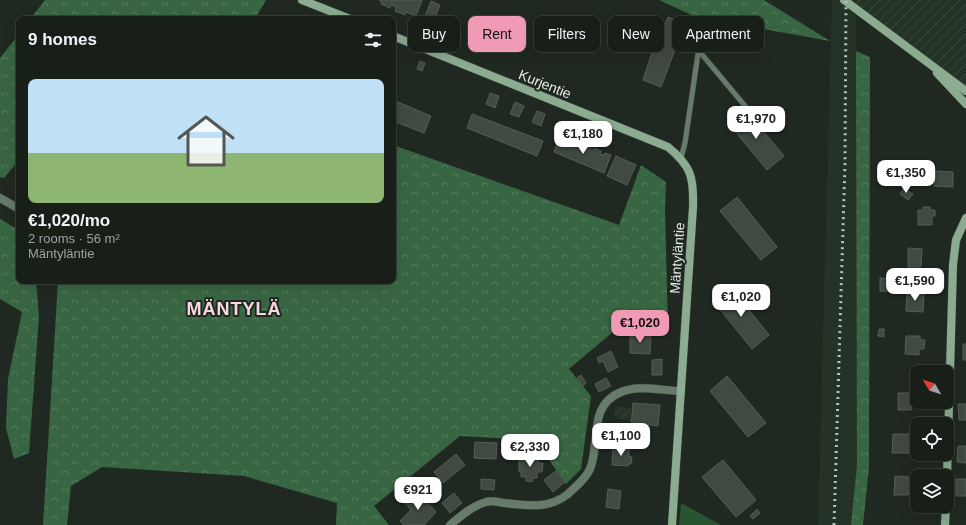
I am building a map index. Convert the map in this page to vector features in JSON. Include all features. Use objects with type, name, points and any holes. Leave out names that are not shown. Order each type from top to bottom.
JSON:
[{"type":"street","points":[[302,0],[342,16]]},
{"type":"street","points":[[844,0],[919,54],[966,91]]},
{"type":"street","name":"Kurjentie","points":[[396,37],[668,147],[683,159]]},
{"type":"street","points":[[919,54],[966,104]]},
{"type":"street","name":"Mäntyläntie","points":[[672,525],[694,185],[683,159]]},
{"type":"street","points":[[0,198],[16,207]]},
{"type":"street","points":[[947,469],[953,265],[956,240],[966,218]]},
{"type":"street","points":[[450,525],[474,507],[487,501],[542,506],[561,499],[576,487],[589,471],[593,461],[598,413],[606,401],[621,392],[637,389],[681,391]]},
{"type":"street","points":[[945,525],[946,513]]},
{"type":"lane","points":[[683,159],[699,52]]},
{"type":"lane","points":[[700,52],[761,125]]},
{"type":"shaded area","points":[[832,0],[856,0],[857,464],[851,525],[818,525]]},
{"type":"shaded area","points":[[856,0],[966,0],[966,96],[949,80],[855,10]]},
{"type":"shaded area","points":[[615,406],[632,409],[631,421],[614,418]]},
{"type":"green space","points":[[45,0],[266,0],[257,16],[32,16]]},
{"type":"green space","points":[[659,0],[764,0],[830,41],[764,29],[764,16],[694,16]]},
{"type":"green space","points":[[16,38],[16,164],[4,178],[0,177],[0,58]]},
{"type":"green space","points":[[856,51],[870,57],[869,468],[863,525],[851,525],[857,464]]},
{"type":"green space","points":[[396,146],[619,225],[641,165],[666,182],[665,210],[668,329],[620,326],[569,369],[591,396],[581,469],[566,484],[539,446],[531,440],[460,436],[374,506],[389,525],[336,525],[337,503],[244,476],[102,467],[71,486],[67,525],[43,525],[58,284],[396,284]]},
{"type":"green space","points":[[0,219],[16,228],[16,284],[36,284],[39,316],[29,453],[14,459],[6,428],[8,379],[22,312],[0,299]]},
{"type":"green space","points":[[681,503],[721,525],[679,525]]},
{"type":"building","points":[[379,0],[422,0],[416,16],[406,12],[405,15],[395,11],[396,7],[391,5],[390,8],[381,4],[382,1]]},
{"type":"building","points":[[431,1],[440,5],[436,16],[425,16]]},
{"type":"building","points":[[668,17],[672,18],[672,52],[674,52],[661,87],[643,80],[652,52],[664,52],[664,28]]},
{"type":"building","points":[[420,61],[425,63],[422,71],[417,69]]},
{"type":"building","points":[[490,93],[499,96],[495,108],[486,104]]},
{"type":"building","points":[[396,101],[431,116],[424,133],[396,122]]},
{"type":"building","points":[[515,102],[524,106],[519,117],[510,114]]},
{"type":"building","points":[[745,109],[784,156],[767,170],[728,123]]},
{"type":"building","points":[[537,111],[545,114],[541,126],[532,122]]},
{"type":"building","points":[[472,114],[543,141],[537,156],[467,128]]},
{"type":"building","points":[[565,137],[571,139],[570,142],[574,144],[575,141],[584,147],[585,145],[591,147],[590,150],[593,151],[594,148],[601,151],[600,154],[604,155],[605,153],[611,155],[604,173],[554,152],[559,138],[564,140]]},
{"type":"building","points":[[616,156],[636,165],[627,185],[607,176]]},
{"type":"building","points":[[914,170],[918,173],[908,184],[905,181]]},
{"type":"building","points":[[935,171],[953,172],[953,187],[934,186]]},
{"type":"building","points":[[904,188],[913,194],[908,200],[900,194]]},
{"type":"building","points":[[737,197],[777,247],[761,260],[720,211]]},
{"type":"building","points":[[923,207],[930,207],[930,210],[935,210],[935,216],[932,216],[932,225],[918,225],[918,210],[923,210]]},
{"type":"building","points":[[908,248],[922,249],[921,267],[908,267]]},
{"type":"building","points":[[880,278],[892,279],[892,292],[880,291]]},
{"type":"building","points":[[731,287],[769,335],[752,349],[714,302]]},
{"type":"building","points":[[907,292],[924,293],[923,312],[906,311]]},
{"type":"building","points":[[879,329],[884,329],[884,337],[878,336]]},
{"type":"building","points":[[630,334],[651,335],[650,354],[630,353]]},
{"type":"building","points":[[906,336],[920,336],[920,340],[925,340],[924,349],[919,349],[919,355],[905,354]]},
{"type":"building","points":[[963,344],[966,344],[966,360],[963,360]]},
{"type":"building","points":[[611,351],[618,367],[608,372],[603,361],[599,363],[597,358]]},
{"type":"building","points":[[662,359],[662,375],[652,375],[652,360]]},
{"type":"building","points":[[581,375],[586,383],[583,386],[577,378]]},
{"type":"building","points":[[727,376],[766,423],[748,437],[710,391]]},
{"type":"building","points":[[606,378],[611,386],[599,392],[595,384]]},
{"type":"building","points":[[898,393],[910,393],[911,410],[898,410]]},
{"type":"building","points":[[633,403],[660,405],[658,426],[643,424],[643,430],[631,428]]},
{"type":"building","points":[[958,404],[966,404],[966,420],[959,420]]},
{"type":"building","points":[[893,434],[910,434],[909,453],[892,453]]},
{"type":"building","points":[[475,442],[497,443],[496,459],[474,458]]},
{"type":"building","points":[[958,446],[966,446],[966,463],[957,462]]},
{"type":"building","points":[[613,447],[629,448],[629,457],[632,457],[631,464],[628,464],[628,466],[612,465]]},
{"type":"building","points":[[456,454],[465,465],[443,483],[434,472]]},
{"type":"building","points":[[523,456],[539,457],[538,463],[543,463],[542,472],[537,472],[537,478],[533,478],[532,482],[526,481],[526,477],[521,477],[521,472],[519,472],[519,460],[522,460]]},
{"type":"building","points":[[723,460],[756,500],[736,517],[702,477]]},
{"type":"building","points":[[556,471],[565,482],[553,492],[544,480]]},
{"type":"building","points":[[895,476],[908,477],[908,484],[910,484],[910,488],[908,495],[894,495]]},
{"type":"building","points":[[481,479],[495,480],[494,490],[481,489]]},
{"type":"building","points":[[956,479],[966,479],[966,496],[956,496]]},
{"type":"building","points":[[608,489],[621,491],[619,509],[606,507]]},
{"type":"building","points":[[418,492],[436,512],[424,525],[404,525],[400,521],[411,510],[405,503]]},
{"type":"building","points":[[454,493],[462,503],[450,513],[442,503]]},
{"type":"building","points":[[757,509],[760,513],[753,519],[750,516]]},
{"type":"railway","points":[[834,525],[845,163],[846,0]]},
{"type":"district","name":"MÄNTYLÄ","points":[[234,309]]}]
